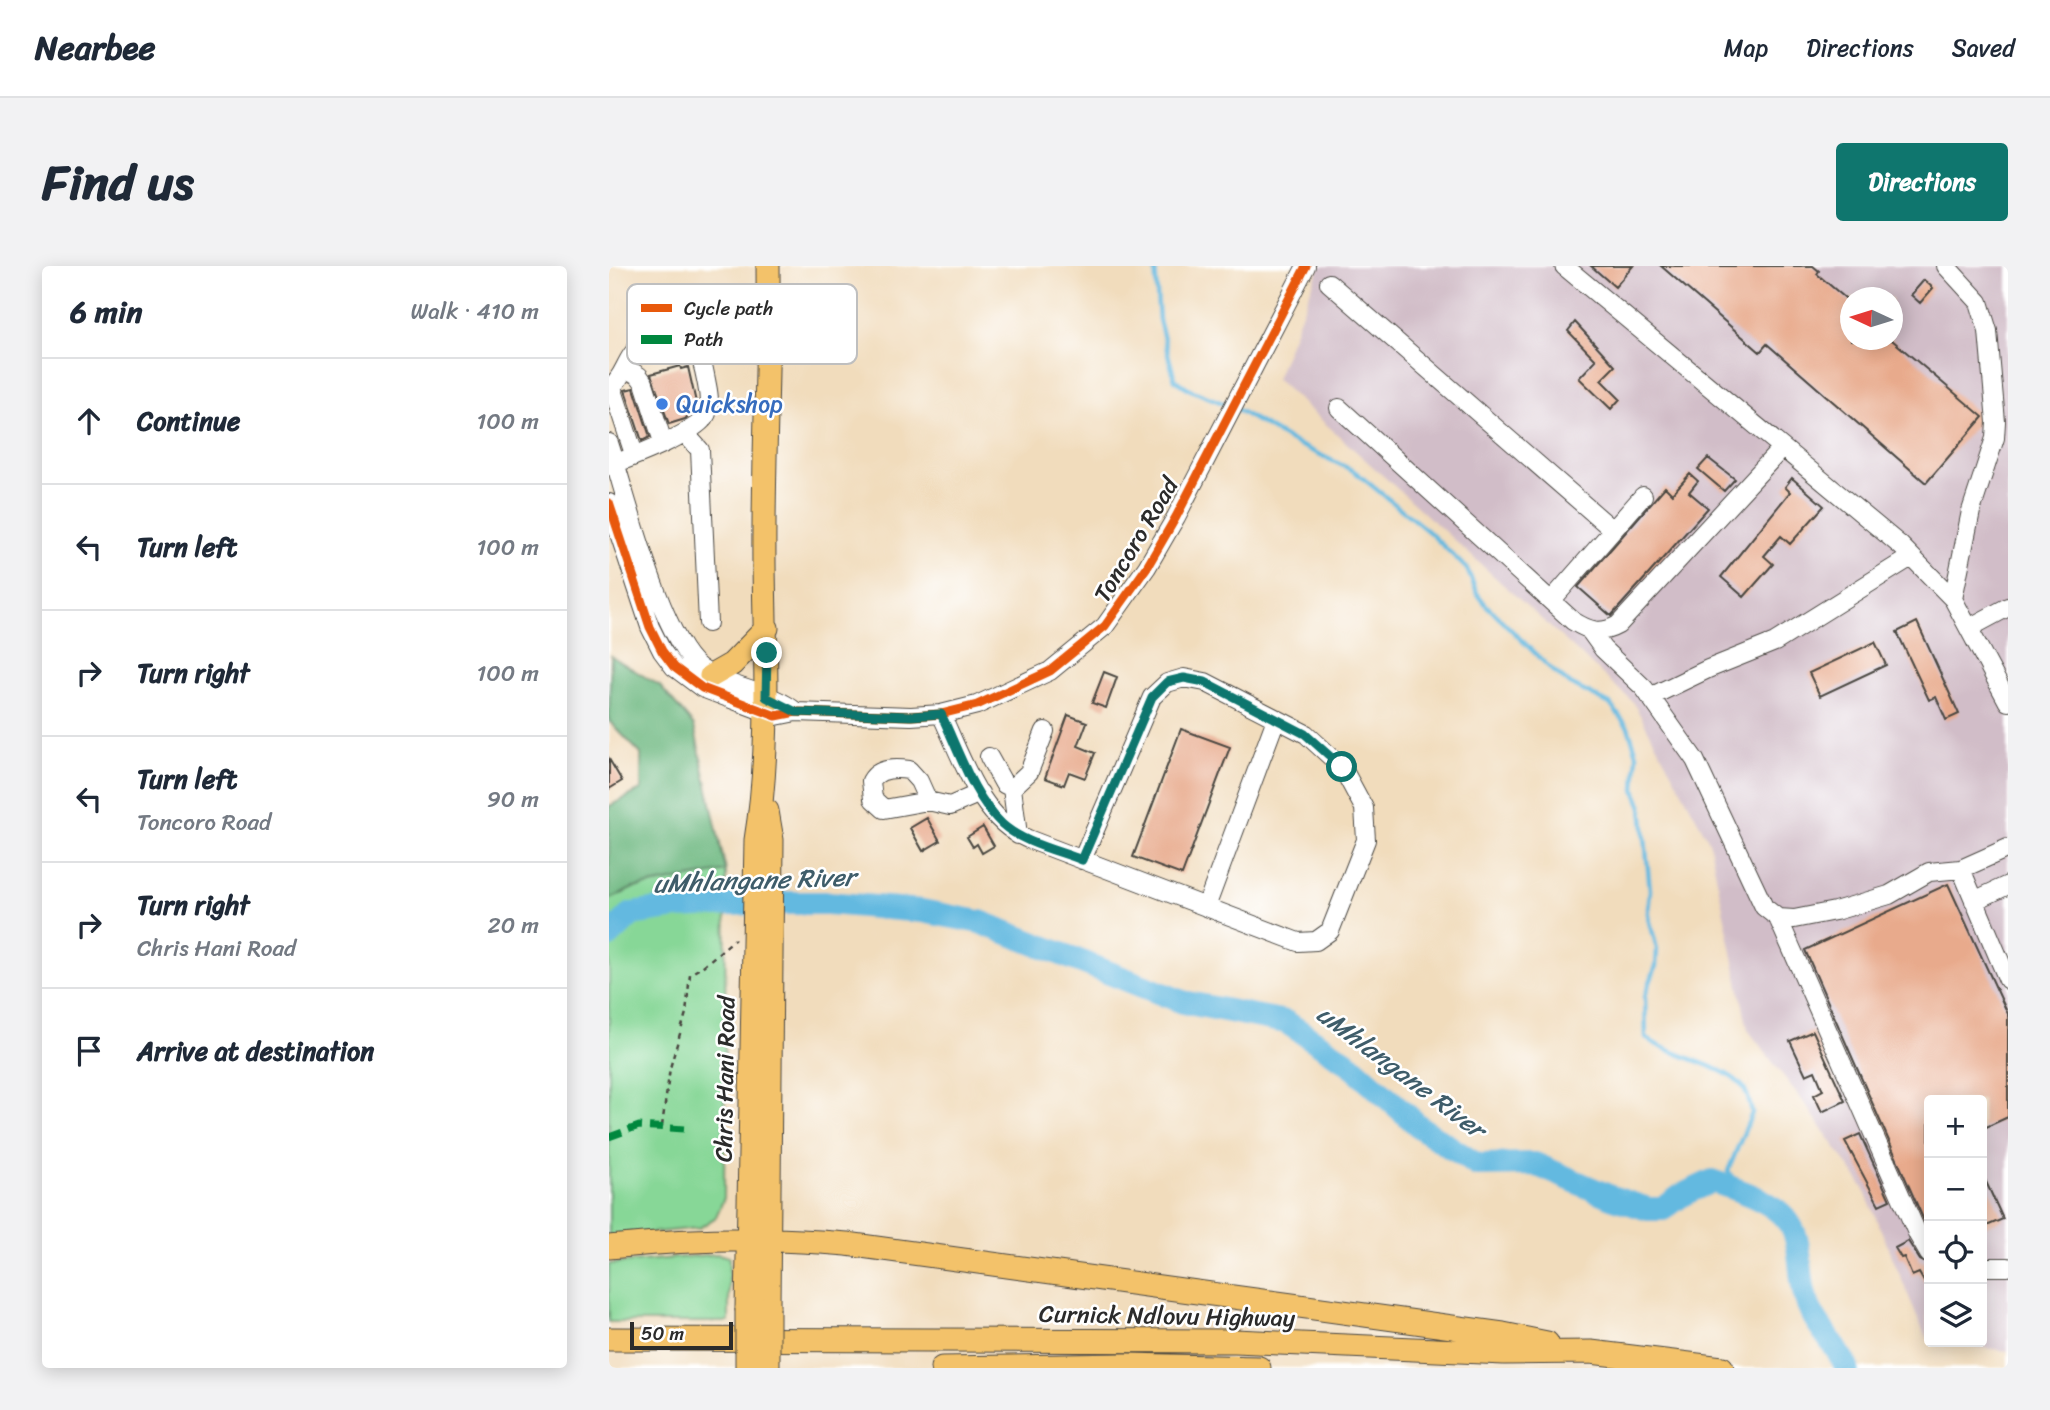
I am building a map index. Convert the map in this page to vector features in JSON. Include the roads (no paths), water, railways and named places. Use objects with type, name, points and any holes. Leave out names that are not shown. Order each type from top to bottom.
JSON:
[{"type":"main road","name":"Chris Hani Road","points":[[768,266],[768,284]]},
{"type":"main road","name":"Chris Hani Road","points":[[747,1368],[758,1308],[767,628],[764,565],[767,364]]},
{"type":"main road","points":[[711,676],[732,664],[767,628]]},
{"type":"main road","points":[[609,1247],[759,1239],[895,1249],[1223,1298],[1503,1334],[1591,1352]]},
{"type":"main road","name":"Chris Hani Road","points":[[758,1308],[768,1368]]},
{"type":"main road","name":"Curnick Ndlovu Highway","points":[[609,1339],[1235,1341],[1504,1353],[1591,1352],[1722,1368]]},
{"type":"main road","name":"Curnick Ndlovu Highway","points":[[942,1368],[1126,1365],[1259,1368]]},
{"type":"street","name":"Toncoro Road","points":[[766,706],[796,712],[911,716],[941,714],[977,705],[1050,671],[1105,626],[1153,557],[1306,266]]},
{"type":"street","points":[[1564,266],[1911,557],[1953,599],[1969,628],[2000,669],[2008,702]]},
{"type":"street","points":[[1946,266],[1979,302],[1988,331],[1996,422],[1996,438],[1971,512],[1953,599]]},
{"type":"street","points":[[1329,283],[1613,530]]},
{"type":"street","points":[[628,364],[611,388],[634,454]]},
{"type":"street","points":[[612,464],[688,430],[707,414],[710,399],[703,364]]},
{"type":"street","points":[[626,368],[639,376],[644,383],[663,442]]},
{"type":"street","points":[[1339,408],[1551,601],[1590,631],[1650,697],[1695,760],[1764,907],[1779,918],[1924,1246]]},
{"type":"street","points":[[688,430],[691,440],[700,450],[708,622]]},
{"type":"street","points":[[609,443],[612,464],[673,634],[697,665],[711,676],[766,706]]},
{"type":"street","points":[[1590,631],[1608,631],[1618,625],[1781,449]]},
{"type":"street","points":[[1551,601],[1643,496]]},
{"type":"street","points":[[609,503],[650,627],[674,667],[702,688],[766,706]]},
{"type":"street","points":[[1650,697],[1775,642],[1911,557]]},
{"type":"street","points":[[1969,628],[2008,607]]},
{"type":"street","points":[[941,714],[980,793],[1003,825],[1018,835],[1082,860],[1298,942],[1316,941],[1330,931],[1366,840],[1364,808],[1342,767],[1305,734],[1205,682],[1184,678],[1167,682],[1152,697],[1082,860]]},
{"type":"street","points":[[1206,907],[1276,719]]},
{"type":"street","points":[[1012,789],[1028,772],[1045,731]]},
{"type":"street","points":[[989,757],[1004,785],[1012,789]]},
{"type":"street","points":[[1012,789],[1018,835]]},
{"type":"street","points":[[928,801],[950,806],[980,793]]},
{"type":"street","points":[[1779,918],[1794,919],[1835,911],[1889,895],[1929,872],[1961,869],[2008,848]]},
{"type":"street","points":[[1961,869],[2008,980]]},
{"type":"street","points":[[1974,901],[2008,885]]},
{"type":"street","points":[[1987,1267],[2008,1267]]},
{"type":"waterway","points":[[1155,266],[1159,320],[1175,380],[1193,391],[1230,406]]},
{"type":"waterway","points":[[1238,410],[1291,441],[1354,471],[1429,532],[1467,569],[1477,593],[1486,605],[1552,670],[1570,684],[1610,704],[1628,727],[1637,754],[1635,790],[1642,807],[1650,890],[1648,914],[1657,949],[1656,966],[1645,996],[1646,1038],[1724,1073],[1735,1079],[1745,1090],[1752,1113],[1728,1171],[1743,1192]]},
{"type":"waterway","name":"uMhlangane River","points":[[609,936],[632,914],[677,907],[828,903],[922,911],[980,922],[1183,1002],[1286,1022],[1350,1064],[1421,1128],[1477,1165],[1535,1164],[1611,1197],[1648,1209],[1663,1209],[1682,1195],[1712,1181],[1760,1199],[1781,1214],[1795,1235],[1804,1291],[1810,1308],[1847,1368]]},
{"type":"place","name":"Quickshop","points":[[662,404]]}]
